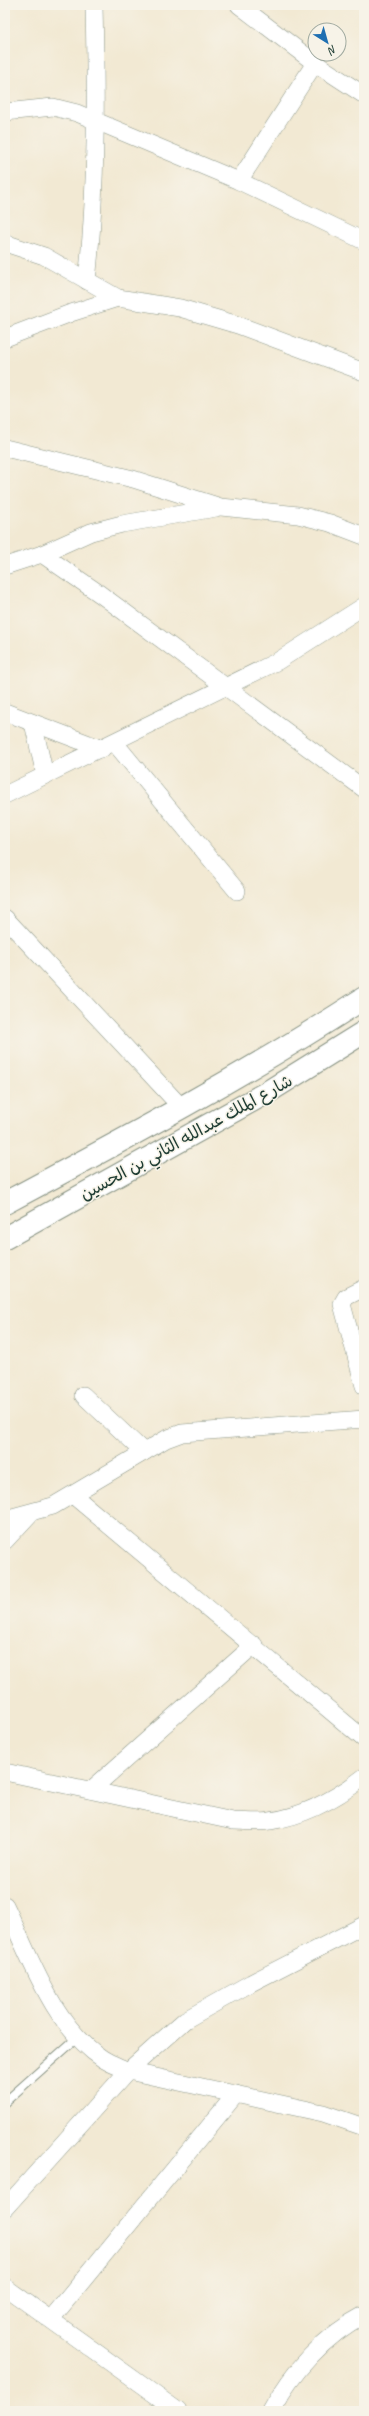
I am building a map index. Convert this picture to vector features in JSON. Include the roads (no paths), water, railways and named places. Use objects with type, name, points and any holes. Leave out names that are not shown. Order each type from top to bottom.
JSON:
[{"type":"main road","name":"شارع الملك عبدالله الثاني بن الحسين","points":[[5,1203],[182,1108],[299,1040],[364,998]]},
{"type":"main road","name":"شارع الملك عبدالله الثاني بن الحسين","points":[[5,1238],[266,1093],[364,1032]]},
{"type":"main road","points":[[76,1164],[92,1190]]},
{"type":"main road","points":[[48,1180],[64,1205]]},
{"type":"street","points":[[88,281],[92,241],[96,120],[94,5]]},
{"type":"street","points":[[239,5],[307,56]]},
{"type":"street","points":[[239,181],[315,62],[364,95]]},
{"type":"street","points":[[5,112],[53,107],[64,108],[96,120],[239,181],[364,241]]},
{"type":"street","points":[[5,243],[44,256],[118,298],[180,308],[238,325],[364,372]]},
{"type":"street","points":[[5,338],[71,313],[118,298]]},
{"type":"street","points":[[5,448],[133,479],[221,507],[298,515],[330,523],[364,536]]},
{"type":"street","points":[[5,566],[42,554],[91,532],[122,524],[221,507]]},
{"type":"street","points":[[42,554],[100,594],[364,789]]},
{"type":"street","points":[[5,795],[108,746],[278,661],[364,606]]},
{"type":"street","points":[[5,712],[33,723],[108,746],[237,891]]},
{"type":"street","points":[[33,723],[45,775]]},
{"type":"street","points":[[5,918],[182,1108]]},
{"type":"street","points":[[364,1288],[346,1297],[342,1304],[364,1386]]},
{"type":"street","points":[[83,1395],[144,1452]]},
{"type":"street","points":[[5,1519],[30,1514],[74,1496],[144,1452],[182,1433],[364,1419]]},
{"type":"street","points":[[74,1496],[254,1645],[364,1739]]},
{"type":"street","points":[[5,1541],[30,1514]]},
{"type":"street","points":[[91,1790],[254,1645]]},
{"type":"street","points":[[5,1772],[233,1821],[270,1822],[305,1813],[328,1802],[364,1777]]},
{"type":"street","points":[[5,1905],[41,1981],[60,2015],[78,2037],[104,2059],[128,2071],[323,2113],[364,2127]]},
{"type":"street","points":[[5,2208],[128,2071],[185,2020],[251,1983],[364,1925]]},
{"type":"street","points":[[51,2319],[236,2094]]},
{"type":"street","points":[[5,2287],[178,2411]]},
{"type":"street","points":[[271,2411],[303,2363],[340,2332],[364,2315]]},
{"type":"lane","points":[[5,2102],[78,2037]]}]
